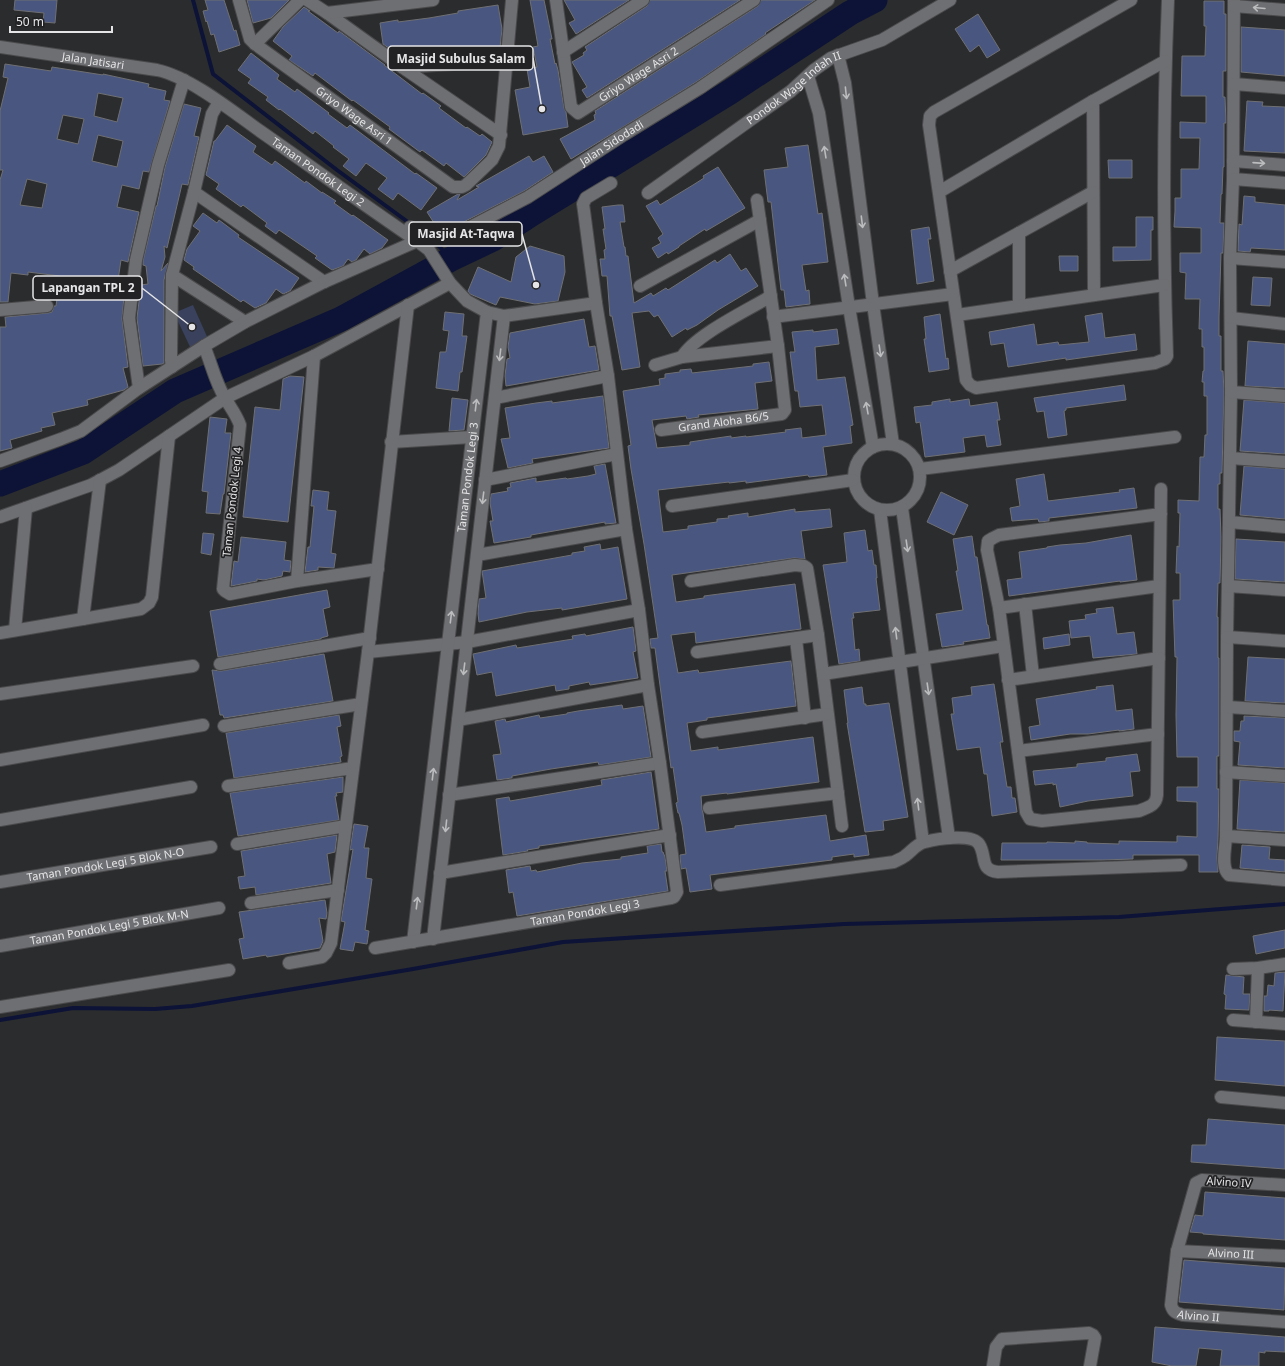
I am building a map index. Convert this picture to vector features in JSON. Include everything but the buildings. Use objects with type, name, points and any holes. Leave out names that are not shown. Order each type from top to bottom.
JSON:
[{"type":"street","name":"Griyo Wage Asri 1","points":[[239,0],[250,39],[453,187],[462,187],[466,185],[492,160],[499,146],[501,135]]},
{"type":"street","points":[[256,44],[300,0]]},
{"type":"street","points":[[307,0],[501,135]]},
{"type":"street","points":[[327,13],[433,0]]},
{"type":"street","points":[[501,135],[512,0]]},
{"type":"street","name":"Griyo Wage Asri 2","points":[[556,0],[571,107],[578,113],[754,0]]},
{"type":"street","points":[[563,52],[643,0]]},
{"type":"street","name":"Jalan Sidodadi","points":[[383,218],[403,222],[425,243],[448,239],[528,197],[625,134],[700,88],[828,0]]},
{"type":"street","name":"Pondok Wage Indah II","points":[[648,193],[791,91],[814,70],[838,55],[882,40],[950,0]]},
{"type":"street","points":[[1131,0],[934,112],[930,116],[928,125],[966,380],[972,387],[976,388],[1154,363],[1165,359],[1167,356],[1164,285],[1165,61],[1168,0]]},
{"type":"street","points":[[1285,10],[1234,3],[1233,179],[1230,258],[1231,392],[1225,867],[1226,872],[1229,875],[1285,880]]},
{"type":"street","name":"Jalan Jatisari","points":[[0,48],[157,70],[184,80]]},
{"type":"street","points":[[838,55],[845,83],[873,304],[893,444]]},
{"type":"street","points":[[402,67],[506,61]]},
{"type":"street","points":[[939,192],[1093,101],[1165,61]]},
{"type":"street","points":[[808,76],[819,113],[849,307],[873,447]]},
{"type":"street","points":[[139,388],[129,318],[136,260],[158,165],[184,80]]},
{"type":"street","name":"Taman Pondok Legi 2","points":[[184,80],[219,102],[383,218]]},
{"type":"street","points":[[1234,84],[1285,88]]},
{"type":"street","points":[[1093,101],[1094,295]]},
{"type":"street","points":[[172,367],[172,275],[194,192],[212,114],[219,102]]},
{"type":"street","points":[[1233,161],[1285,165]]},
{"type":"street","points":[[1233,179],[1285,183]]},
{"type":"street","name":"Taman Pondok Legi 3","points":[[375,948],[671,898],[674,897],[677,892],[639,610],[626,529],[608,376],[596,304],[583,204],[586,198],[611,183]]},
{"type":"street","points":[[194,192],[324,282]]},
{"type":"street","points":[[950,272],[1093,192]]},
{"type":"street","points":[[655,365],[682,357],[778,346],[757,200]]},
{"type":"street","points":[[640,286],[760,220]]},
{"type":"street","points":[[1018,306],[1019,233]]},
{"type":"street","points":[[0,460],[61,439],[81,430],[139,388],[172,367],[206,350],[245,322],[324,282],[425,243],[448,280],[467,302],[487,312],[504,316],[596,304]]},
{"type":"street","points":[[1230,258],[1285,262]]},
{"type":"street","points":[[172,275],[245,322]]},
{"type":"street","points":[[0,516],[90,486],[119,470],[169,436],[223,394],[314,356],[408,305],[448,280]]},
{"type":"street","points":[[957,315],[1164,285]]},
{"type":"street","points":[[773,317],[953,294]]},
{"type":"street","points":[[682,357],[686,350],[695,342],[722,324],[771,296]]},
{"type":"street","points":[[289,963],[322,957],[326,953],[331,943],[370,638],[391,442],[408,305]]},
{"type":"street","points":[[0,310],[47,306]]},
{"type":"street","name":"Taman Pondok Legi 3","points":[[413,942],[487,312]]},
{"type":"street","name":"Taman Pondok Legi 3","points":[[433,939],[504,316]]},
{"type":"street","points":[[1231,318],[1285,324]]},
{"type":"street","name":"Grand Aloha B6/5","points":[[661,430],[782,414],[785,410],[778,346]]},
{"type":"street","name":"Taman Pondok Legi 4","points":[[206,350],[223,394],[237,416],[240,425],[223,589],[230,594],[297,581],[378,569]]},
{"type":"street","points":[[297,581],[314,356]]},
{"type":"street","points":[[495,398],[608,376]]},
{"type":"street","points":[[1231,392],[1285,396]]},
{"type":"street","points":[[0,633],[141,609],[149,604],[152,598],[169,436]]},
{"type":"street","points":[[391,442],[472,437]]},
{"type":"street","points":[[920,469],[1175,437]]},
{"type":"street","points":[[883,444],[893,444],[902,447],[916,460],[920,469],[920,487],[916,496],[902,508],[891,511],[880,510],[872,507],[859,496],[855,488],[853,480],[855,467],[862,455],[873,447],[883,444]]},
{"type":"street","name":"Taman Pondok Legi 3","points":[[486,480],[617,454]]},
{"type":"street","points":[[1230,458],[1285,462]]},
{"type":"street","points":[[83,619],[100,480]]},
{"type":"street","points":[[672,506],[853,480]]},
{"type":"street","points":[[1161,489],[1162,514],[1159,586],[1156,800],[1153,805],[1139,811],[1042,821],[1030,819],[1026,812],[998,608],[987,550],[988,542],[999,535],[1162,514]]},
{"type":"street","points":[[15,630],[26,508]]},
{"type":"street","points":[[902,508],[949,838]]},
{"type":"street","points":[[880,510],[923,842]]},
{"type":"street","points":[[1229,522],[1285,526]]},
{"type":"street","points":[[477,555],[626,529]]},
{"type":"street","points":[[691,580],[795,565],[804,566],[808,570],[818,636],[842,826]]},
{"type":"street","points":[[998,608],[1159,586]]},
{"type":"street","points":[[1228,586],[1285,590]]},
{"type":"street","points":[[1025,604],[1033,676]]},
{"type":"street","points":[[368,652],[467,642],[639,610]]},
{"type":"street","points":[[697,652],[818,636]]},
{"type":"street","points":[[1227,637],[1285,641]]},
{"type":"street","points":[[220,664],[370,638]]},
{"type":"street","points":[[796,639],[805,718]]},
{"type":"street","points":[[823,674],[1003,646]]},
{"type":"street","points":[[1008,680],[1159,658]]},
{"type":"street","points":[[0,694],[193,666]]},
{"type":"street","points":[[458,720],[648,685]]},
{"type":"street","points":[[224,726],[361,704]]},
{"type":"street","points":[[1228,707],[1285,711]]},
{"type":"street","points":[[702,732],[827,714]]},
{"type":"street","points":[[0,760],[203,726]]},
{"type":"street","points":[[1018,751],[1158,734]]},
{"type":"street","points":[[449,796],[660,763]]},
{"type":"street","points":[[228,786],[354,768]]},
{"type":"street","points":[[1226,772],[1285,776]]},
{"type":"street","points":[[0,820],[191,787]]},
{"type":"street","points":[[709,808],[838,793]]},
{"type":"street","points":[[237,844],[346,826]]},
{"type":"street","points":[[440,873],[670,835]]},
{"type":"street","points":[[1226,836],[1285,840]]},
{"type":"street","points":[[720,885],[894,862],[904,857],[923,842],[949,838],[976,841],[980,845],[986,868],[991,871],[998,872],[1181,865]]},
{"type":"street","name":"Taman Pondok Legi 5 Blok N-O","points":[[0,882],[211,846]]},
{"type":"street","points":[[251,903],[338,890]]},
{"type":"street","name":"Taman Pondok Legi 5 Blok M-N","points":[[0,946],[219,908]]},
{"type":"street","points":[[1233,969],[1258,968],[1285,964]]},
{"type":"street","points":[[1256,1022],[1258,968]]},
{"type":"street","points":[[0,1007],[229,970]]},
{"type":"street","points":[[1233,1020],[1285,1024]]},
{"type":"street","points":[[1221,1097],[1285,1103]]},
{"type":"street","name":"Alvino IV","points":[[1177,1251],[1196,1183],[1198,1181],[1285,1185]]},
{"type":"street","name":"Alvino III","points":[[1177,1251],[1285,1256]]},
{"type":"street","name":"Alvino II","points":[[1177,1251],[1170,1305],[1176,1313],[1183,1315],[1285,1322]]},
{"type":"street","points":[[992,1366],[996,1346],[1002,1339],[1089,1333],[1093,1334],[1095,1338],[1090,1366]]},
{"type":"shaded area","points":[[193,305],[209,341],[191,349],[174,313]]},
{"type":"waterway","points":[[193,0],[213,74],[337,170],[412,225]]},
{"type":"waterway","points":[[0,484],[83,452],[175,391],[341,319],[451,259],[493,239],[730,92],[850,13],[875,0]]},
{"type":"waterway","points":[[435,242],[451,259]]},
{"type":"waterway","points":[[0,1020],[73,1008],[155,1009],[192,1006],[563,942],[844,924],[1119,917],[1285,904]]},
{"type":"place","name":"Masjid Subulus Salam","points":[[542,109]]},
{"type":"place","name":"Masjid At-Taqwa","points":[[536,285]]},
{"type":"place","name":"Lapangan TPL 2","points":[[192,327]]}]
